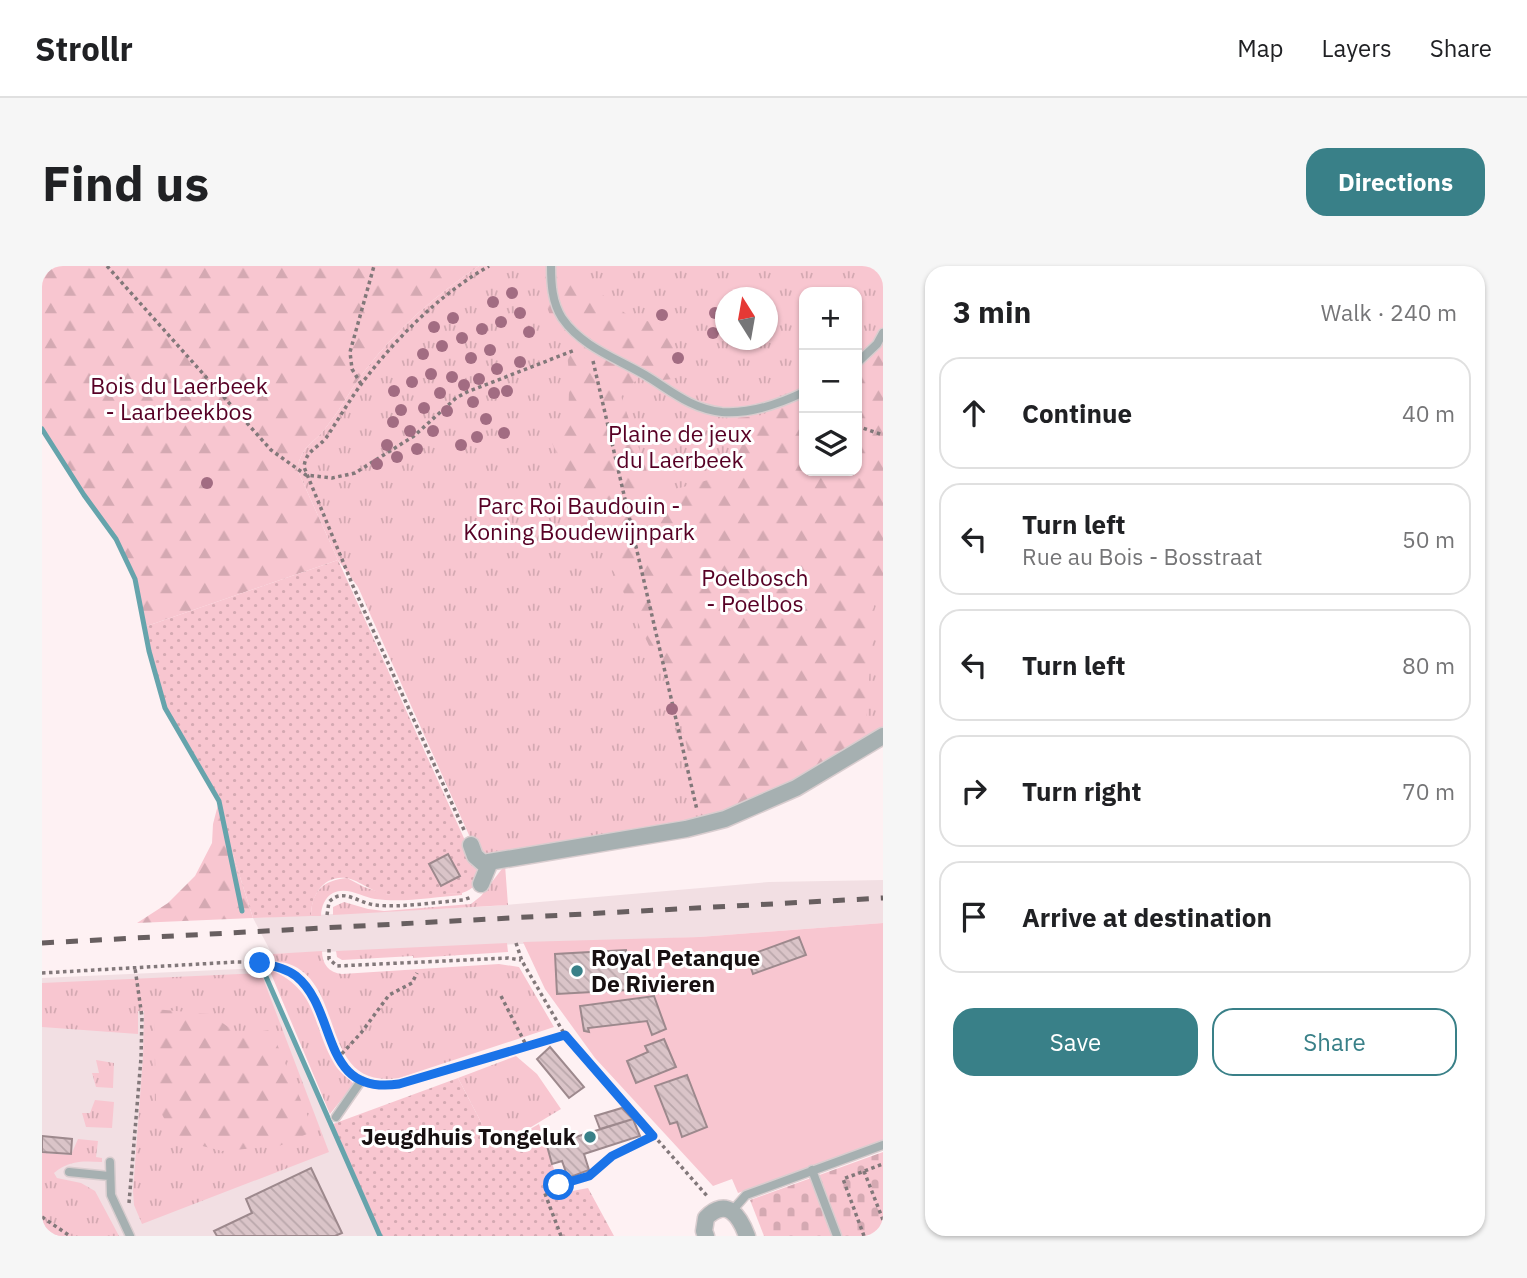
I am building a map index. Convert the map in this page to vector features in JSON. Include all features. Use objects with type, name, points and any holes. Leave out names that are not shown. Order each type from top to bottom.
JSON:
[{"type":"street","points":[[471,845],[478,861],[483,863],[701,826],[743,812],[787,792],[883,736]]},
{"type":"street","points":[[481,884],[490,862]]},
{"type":"street","points":[[706,1236],[706,1218],[725,1210],[737,1215],[747,1236]]},
{"type":"lane","points":[[551,266],[552,290],[557,309],[568,326],[609,357],[644,374],[685,401],[714,411],[734,412],[763,407],[799,394]]},
{"type":"lane","points":[[862,358],[877,344],[883,333]]},
{"type":"lane","points":[[336,1117],[361,1081]]},
{"type":"lane","points":[[725,1210],[746,1195],[883,1145]]},
{"type":"lane","points":[[110,1163],[111,1195],[130,1236]]},
{"type":"lane","points":[[812,1170],[836,1236]]},
{"type":"lane","points":[[69,1172],[109,1176]]},
{"type":"path","points":[[107,266],[271,450],[306,475],[332,478],[355,473],[414,436],[456,398],[589,344],[701,826]]},
{"type":"path","points":[[361,384],[352,369],[351,352],[374,266]]},
{"type":"path","points":[[471,845],[353,586],[306,475],[305,459],[309,452],[326,438],[361,384],[395,343],[453,290],[489,266]]},
{"type":"path","points":[[862,428],[883,435]]},
{"type":"path","points":[[327,915],[329,902],[341,895],[377,906],[464,900],[475,895],[481,884]]},
{"type":"path","points":[[516,943],[522,961],[565,1035],[653,1136],[725,1210]]},
{"type":"path","points":[[329,948],[329,959],[337,966],[508,958],[522,961]]},
{"type":"path","points":[[42,973],[250,962],[289,971],[301,981],[315,1000],[337,1059],[361,1081],[383,1086],[399,1084],[565,1035]]},
{"type":"path","points":[[129,1190],[141,1058],[142,1017],[135,968]]},
{"type":"path","points":[[337,1059],[361,1033],[389,995],[412,983],[417,973]]},
{"type":"path","points":[[501,996],[526,1045]]},
{"type":"path","points":[[561,1236],[544,1191],[589,1176],[612,1156],[653,1136]]},
{"type":"path","points":[[864,1236],[843,1179],[883,1164]]},
{"type":"path","points":[[864,1171],[883,1220]]},
{"type":"path","points":[[42,1217],[70,1236]]},
{"type":"path","points":[[872,1236],[883,1232]]},
{"type":"shaded area","points":[[883,880],[883,923],[699,937],[272,954],[253,918],[494,906],[769,882]]},
{"type":"shaded area","points":[[264,968],[379,1236],[42,1236],[42,978]]},
{"type":"green space","name":"Bois du Laerbeek - Laarbeekbos","points":[[42,266],[479,266],[433,300],[392,339],[303,453],[297,469],[338,560],[144,627],[135,579],[116,539],[42,429]]},
{"type":"green space","name":"Parc Roi Baudouin - Koning Boudewijnpark","points":[[479,266],[883,266],[883,731],[722,815],[487,858],[473,844],[358,587],[338,560],[297,469],[306,448],[332,419],[379,353],[433,300]]},
{"type":"green space","name":"Poelbosch - Poelbos","points":[[544,266],[578,266],[581,277],[631,318],[674,326],[676,374],[673,379],[661,380],[644,372],[621,396],[655,495],[729,474],[736,418],[758,416],[799,402],[799,476],[862,476],[862,362],[883,343],[883,584],[875,588],[865,742],[794,784],[709,819],[702,814],[677,704],[548,435],[568,429],[569,380],[565,344],[549,313],[544,286]]},
{"type":"green space","points":[[338,560],[468,847],[466,848],[476,867],[478,879],[475,885],[462,893],[409,896],[384,894],[351,879],[338,878],[320,888],[313,901],[311,916],[253,918],[223,823],[219,801],[165,708],[144,627]]},
{"type":"green space","points":[[219,801],[223,823],[253,918],[137,923],[168,903],[195,876],[212,843],[213,824]]},
{"type":"green space","points":[[505,865],[508,905],[333,915],[333,907],[344,902],[384,911],[471,904],[481,896]]},
{"type":"green space","points":[[347,878],[389,895],[462,895],[386,900],[338,891],[326,900],[321,916],[311,916],[313,900],[320,889],[331,881]]},
{"type":"green space","points":[[883,923],[883,1141],[738,1193],[732,1179],[713,1186],[595,1058],[545,989],[523,942],[699,937]]},
{"type":"green space","points":[[507,943],[508,952],[413,958],[342,960],[337,957],[336,951]]},
{"type":"green space","points":[[322,951],[327,967],[342,974],[499,964],[519,967],[554,1027],[399,1078],[373,1077],[356,1068],[344,1053],[319,992],[307,975],[289,964],[273,961],[272,954]]},
{"type":"green space","points":[[269,969],[297,987],[306,998],[335,1065],[354,1084],[330,1114]]},
{"type":"green space","points":[[261,973],[329,1152],[142,1224],[134,1205],[133,1191],[144,1011],[138,1011],[138,1034],[42,1027],[42,983]]},
{"type":"green space","points":[[154,1009],[210,1014],[238,1034],[271,1030],[314,1131],[279,1146],[222,1151],[175,1139],[156,1103]]},
{"type":"green space","points":[[516,1056],[537,1074],[561,1109],[495,1149],[458,1078]]},
{"type":"green space","points":[[96,1060],[114,1063],[113,1088],[96,1087],[92,1073],[99,1073]]},
{"type":"green space","points":[[458,1078],[495,1149],[539,1124],[562,1193],[588,1188],[614,1236],[382,1236],[333,1124]]},
{"type":"green space","points":[[95,1100],[114,1102],[112,1128],[86,1127],[82,1113],[90,1113]]},
{"type":"green space","points":[[78,1139],[98,1141],[96,1157],[102,1158],[102,1162],[71,1164],[54,1173],[57,1178],[81,1183],[95,1191],[119,1236],[42,1236],[42,1153],[71,1155]]},
{"type":"green space","points":[[883,1152],[883,1236],[764,1236],[750,1200]]},
{"type":"building","points":[[448,854],[460,876],[441,886],[429,864]]},
{"type":"building","points":[[799,937],[806,955],[753,974],[747,956]]},
{"type":"building","points":[[626,950],[628,990],[557,994],[555,954]]},
{"type":"building","points":[[654,996],[666,1029],[652,1035],[647,1021],[588,1028],[589,1032],[584,1031],[580,1006]]},
{"type":"building","points":[[664,1039],[676,1067],[636,1083],[627,1061],[648,1052],[645,1046]]},
{"type":"building","points":[[550,1047],[584,1087],[569,1098],[537,1059]]},
{"type":"building","points":[[687,1075],[707,1127],[682,1137],[677,1122],[670,1124],[655,1086]]},
{"type":"building","points":[[622,1108],[633,1119],[600,1129],[595,1116]]},
{"type":"building","points":[[633,1119],[640,1136],[584,1154],[589,1170],[568,1178],[562,1161],[552,1164],[547,1146]]},
{"type":"building","points":[[42,1136],[72,1139],[71,1154],[42,1152]]},
{"type":"building","points":[[311,1168],[342,1233],[335,1236],[217,1236],[214,1231],[252,1213],[246,1199]]},
{"type":"waterway","points":[[42,270],[49,266]]},
{"type":"waterway","points":[[42,429],[116,539],[135,579],[149,651],[165,708],[219,801],[242,911]]},
{"type":"waterway","points":[[260,963],[380,1236]]},
{"type":"railway","points":[[42,943],[883,898]]},
{"type":"place","name":"Royal Petanque De Rivieren","points":[[577,971]]},
{"type":"place","name":"Jeugdhuis Tongeluk","points":[[590,1137]]},
{"type":"route","points":[[260,963],[289,971],[306,986],[315,1000],[337,1059],[347,1071],[368,1083],[383,1086],[399,1084],[565,1035],[653,1136],[612,1156],[589,1176],[559,1185]]},
{"type":"park label","name":"Plaine de jeux du Laerbeek","points":[[680,447]]}]
